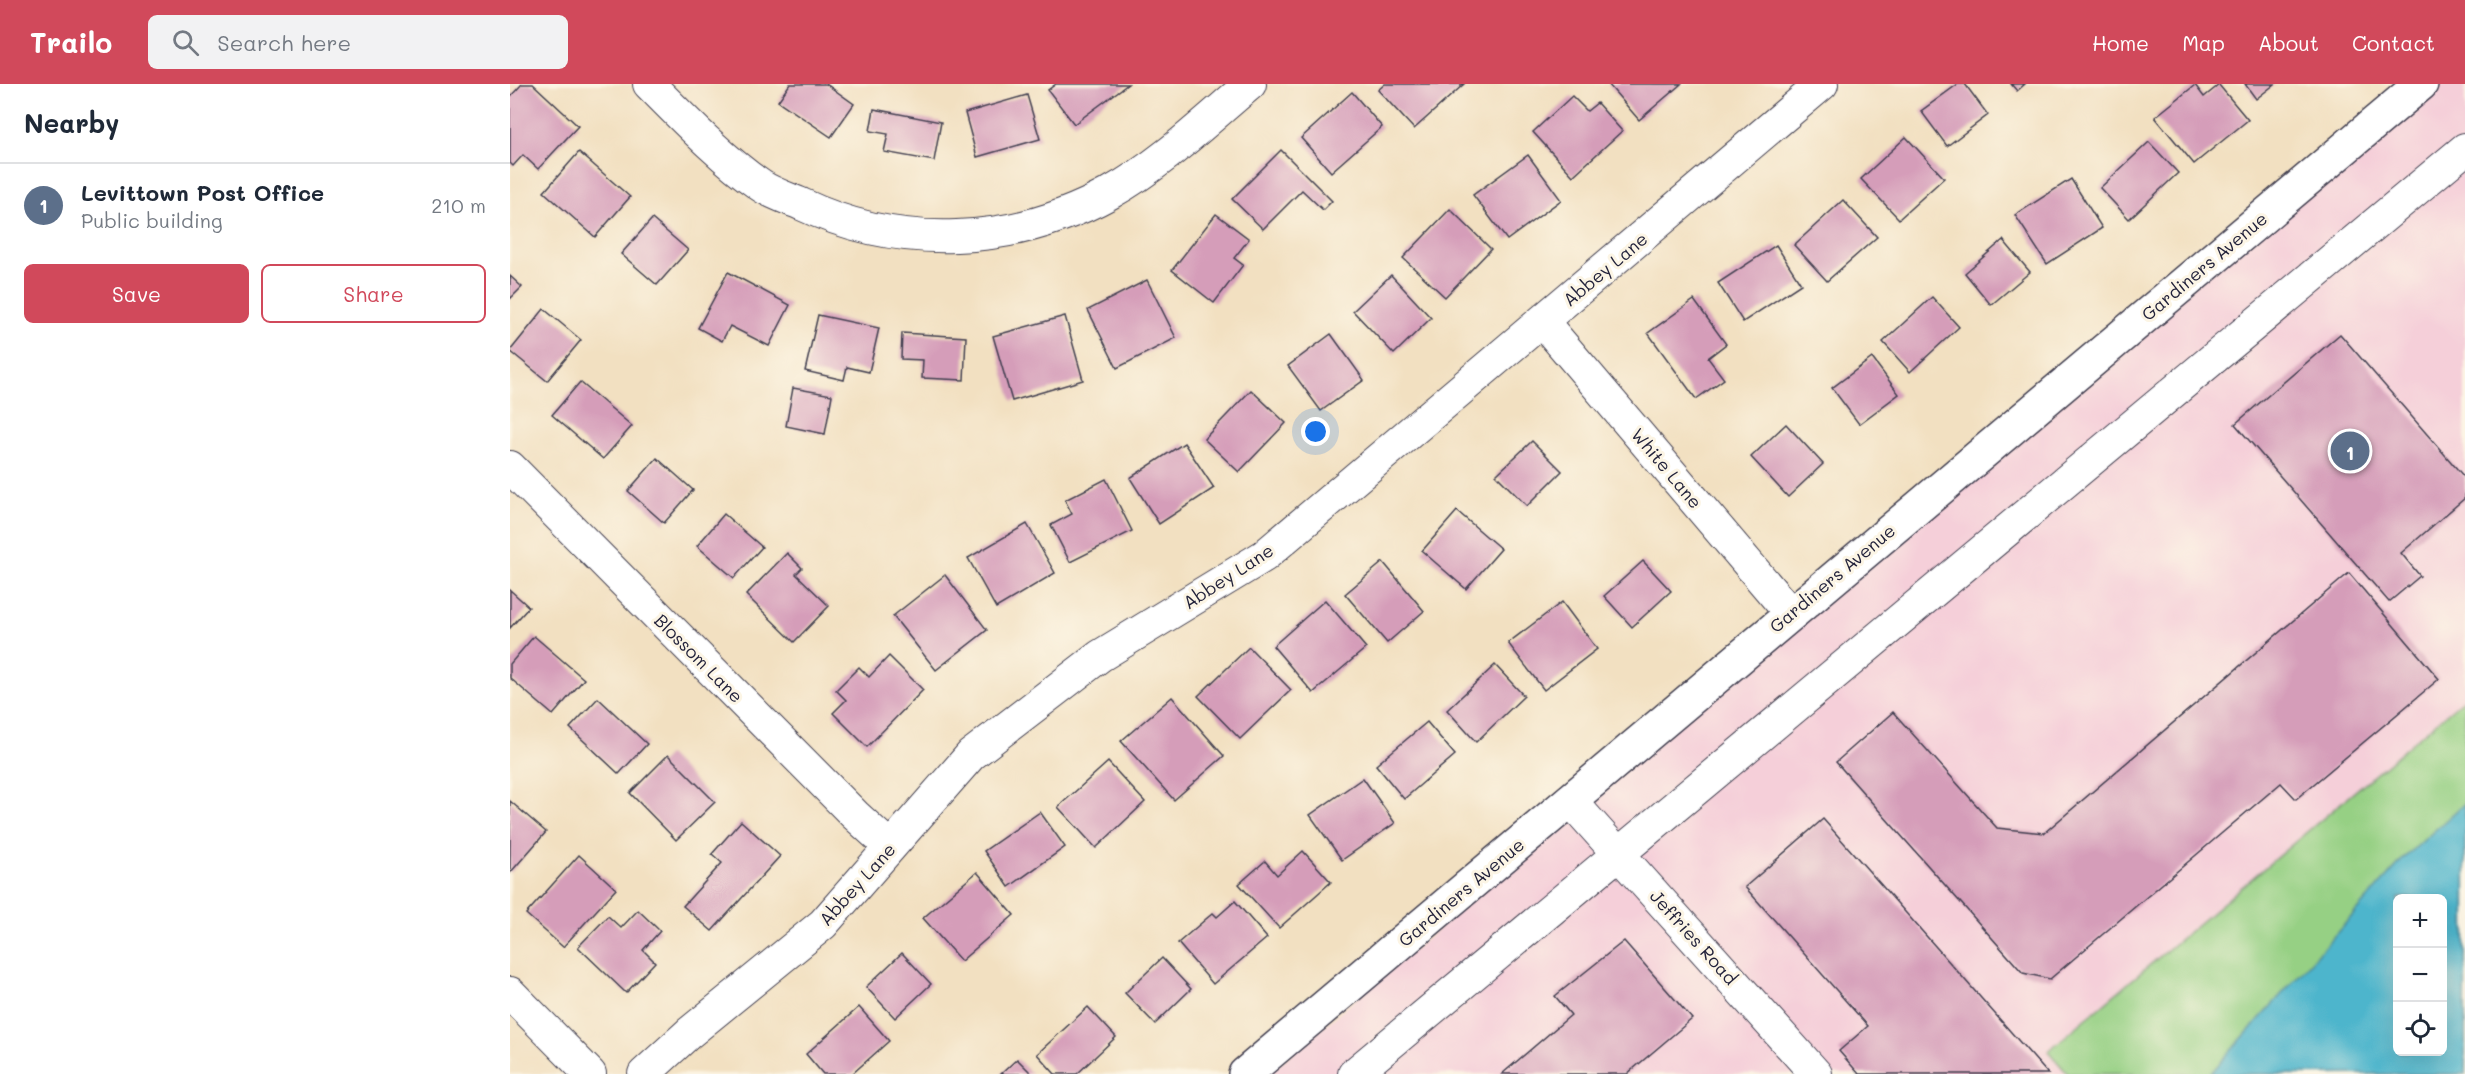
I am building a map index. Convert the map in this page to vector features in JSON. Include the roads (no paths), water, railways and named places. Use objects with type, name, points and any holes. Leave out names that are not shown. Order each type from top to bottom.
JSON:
[{"type":"main road","name":"Gardiners Avenue","points":[[1245,1074],[2421,84]]},
{"type":"street","points":[[649,84],[692,127],[760,186],[826,216],[885,232],[943,238],[996,234],[1070,212],[1111,192],[1157,162],[1250,84]]},
{"type":"street","name":"Abbey Lane","points":[[644,1074],[823,924],[971,755],[1100,656],[1264,556],[1822,84]]},
{"type":"street","points":[[1354,1074],[2465,149]]},
{"type":"street","name":"White Lane","points":[[1543,322],[1790,613]]},
{"type":"street","name":"Blossom Lane","points":[[510,467],[855,815],[890,847]]},
{"type":"street","name":"Jeffries Road","points":[[1570,800],[1816,1074]]},
{"type":"street","points":[[510,993],[590,1074]]},
{"type":"water","points":[[2465,803],[2465,1074],[2210,1074],[2404,858]]},
{"type":"place","name":"Levittown Post Office","points":[[2350,451]]}]
